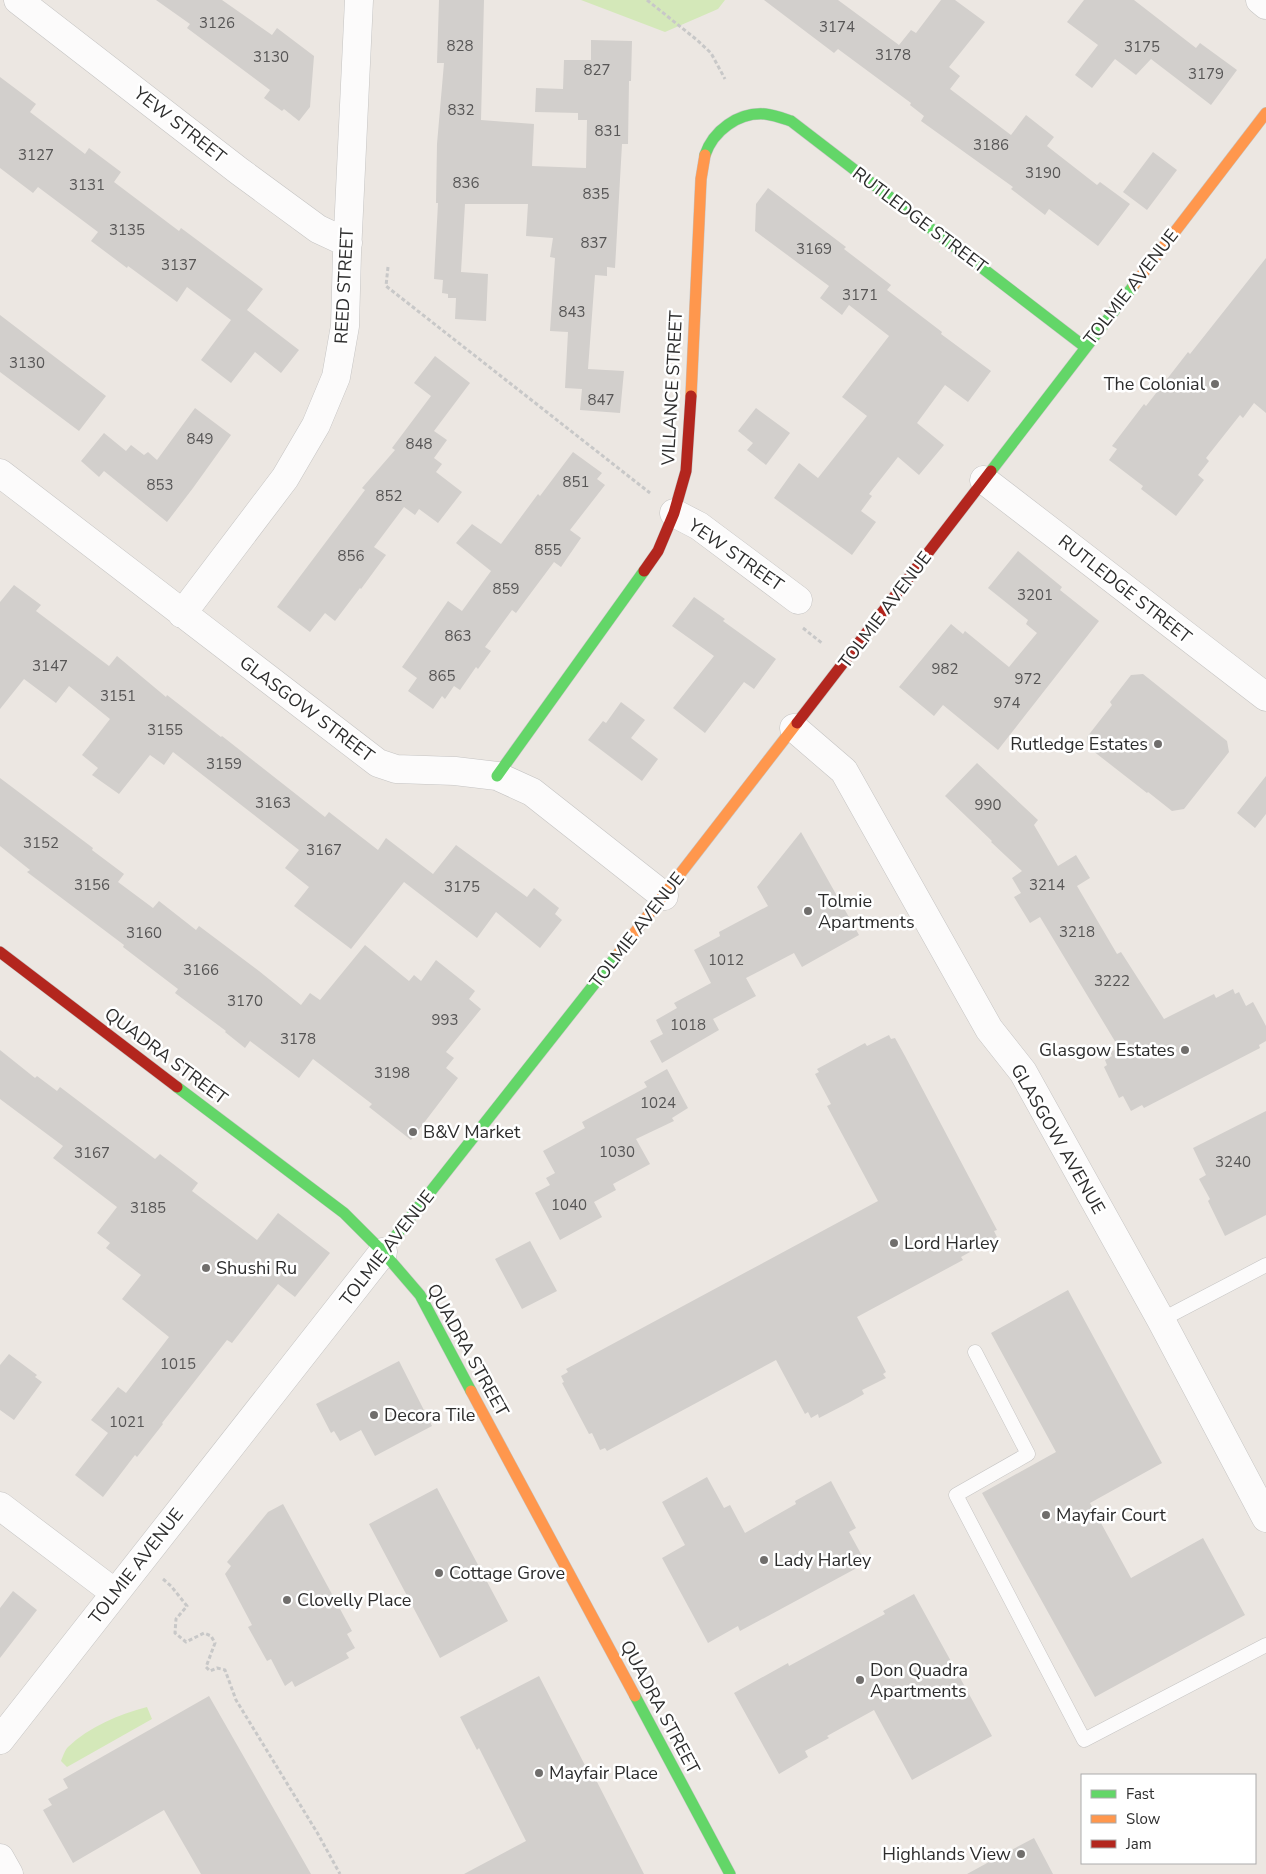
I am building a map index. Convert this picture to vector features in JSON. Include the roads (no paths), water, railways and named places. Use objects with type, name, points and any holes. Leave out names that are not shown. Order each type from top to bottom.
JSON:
[{"type":"street","name":"YEW STREET","points":[[18,0],[247,177],[318,229],[348,243]]},
{"type":"street","name":"REED STREET","points":[[182,614],[285,478],[316,425],[336,377],[345,326],[359,0]]},
{"type":"street","points":[[1260,0],[1266,4]]},
{"type":"street","name":"TOLMIE AVENUE","points":[[0,1740],[664,896],[1266,113]]},
{"type":"street","name":"RUTLEDGE STREET","points":[[746,115],[764,114],[791,121],[1085,347]]},
{"type":"street","name":"VILLANCE STREET","points":[[498,776],[658,552],[674,513],[686,471],[691,404],[701,179],[706,154],[712,141],[730,123],[746,115]]},
{"type":"street","name":"GLASGOW STREET","points":[[0,473],[378,763],[396,769],[455,771],[498,776],[532,792],[664,896]]},
{"type":"street","name":"RUTLEDGE STREET","points":[[984,480],[1266,697]]},
{"type":"street","name":"YEW STREET","points":[[674,513],[699,526],[798,600]]},
{"type":"street","name":"GLASGOW AVENUE","points":[[794,728],[844,771],[989,1030],[1023,1072],[1161,1320],[1266,1518]]},
{"type":"street","name":"QUADRA STREET","points":[[0,952],[344,1213],[383,1252],[420,1294],[730,1874]]},
{"type":"street","points":[[0,1506],[115,1593]]},
{"type":"street","points":[[0,1858],[9,1874]]},
{"type":"lane","points":[[1161,1320],[1266,1265]]},
{"type":"lane","points":[[975,1352],[1028,1454],[956,1496],[1084,1740],[1266,1645]]},
{"type":"place","name":"The Colonial","points":[[1215,384]]},
{"type":"place","name":"Rutledge Estates","points":[[1158,744]]},
{"type":"place","name":"Tolmie Apartments","points":[[808,911]]},
{"type":"place","name":"Glasgow Estates","points":[[1185,1050]]},
{"type":"place","name":"B&V Market","points":[[413,1132]]},
{"type":"place","name":"Lord Harley","points":[[894,1243]]},
{"type":"place","name":"Shushi Ru","points":[[206,1268]]},
{"type":"place","name":"Decora Tile","points":[[374,1415]]},
{"type":"place","name":"Mayfair Court","points":[[1046,1515]]},
{"type":"place","name":"Lady Harley","points":[[764,1560]]},
{"type":"place","name":"Cottage Grove","points":[[439,1573]]},
{"type":"place","name":"Clovelly Place","points":[[287,1600]]},
{"type":"place","name":"Don Quadra Apartments","points":[[860,1680]]},
{"type":"place","name":"Mayfair Place","points":[[539,1773]]},
{"type":"place","name":"Highlands View","points":[[1021,1854]]}]
